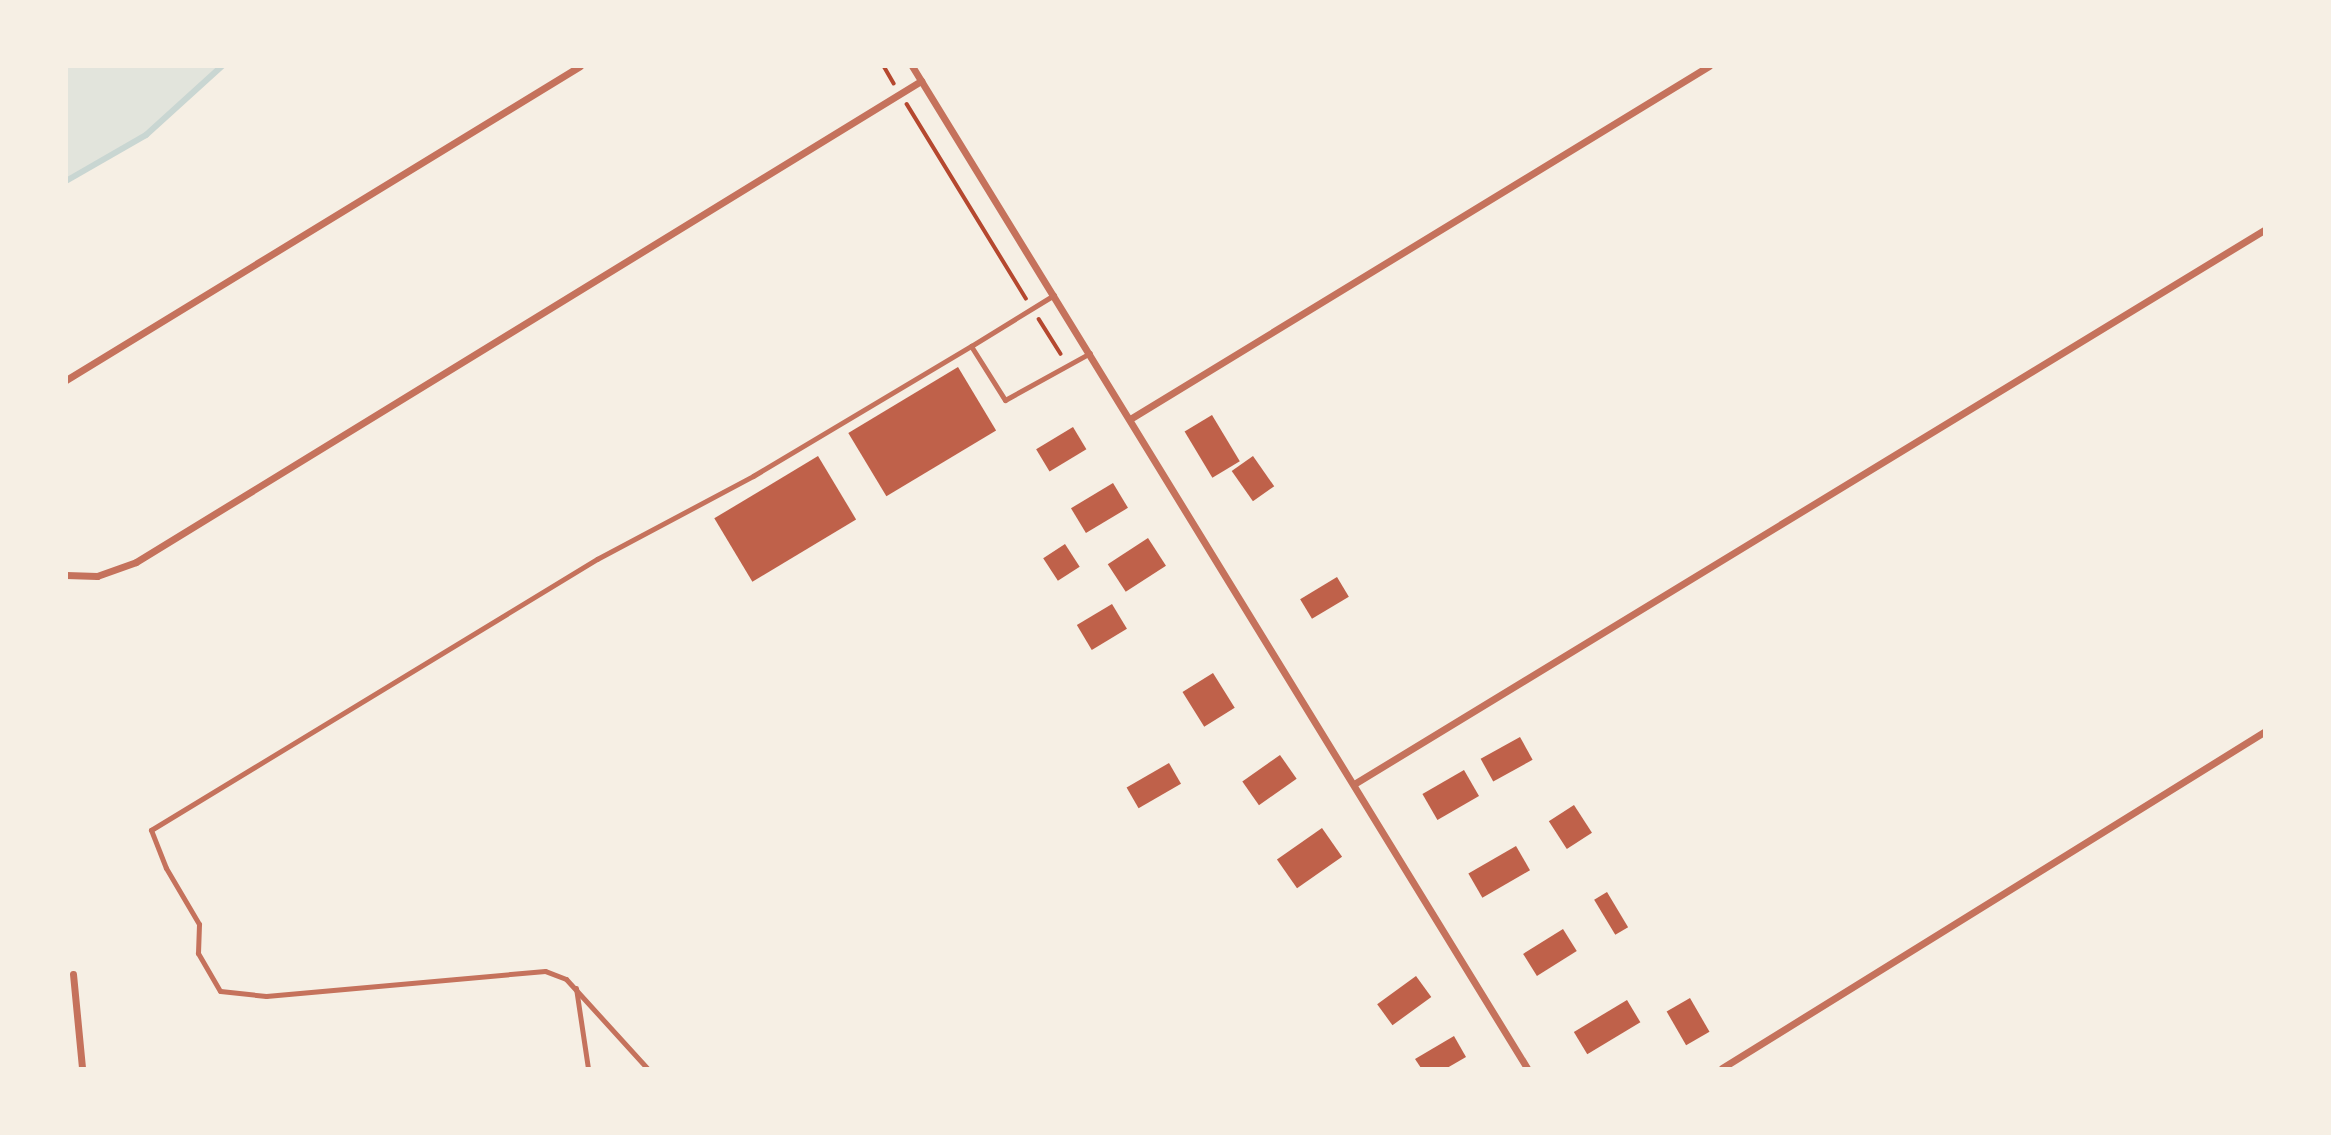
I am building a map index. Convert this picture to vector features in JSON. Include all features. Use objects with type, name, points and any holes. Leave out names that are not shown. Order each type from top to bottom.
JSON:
[{"type":"street","points":[[66,380],[580,66]]},
{"type":"street","points":[[912,66],[1527,1069]]},
{"type":"street","points":[[1130,419],[1709,66]]},
{"type":"street","points":[[66,575],[97,576],[136,562],[921,81]]},
{"type":"street","points":[[1354,785],[2264,230]]},
{"type":"street","points":[[1722,1069],[2264,732]]},
{"type":"street","points":[[73,974],[82,1069]]},
{"type":"lane","points":[[647,1069],[576,988],[566,979],[545,971],[266,996],[220,991],[198,953],[199,924],[166,869],[151,830],[597,559],[753,476],[1054,295]]},
{"type":"lane","points":[[971,346],[1005,400],[1090,353]]},
{"type":"lane","points":[[576,988],[588,1069]]},
{"type":"path","points":[[884,66],[1068,365]]},
{"type":"shaded area","points":[[67,66],[222,67],[146,135],[67,181]]},
{"type":"building","points":[[958,367],[996,430],[886,496],[848,433]]},
{"type":"building","points":[[1212,415],[1240,461],[1212,478],[1185,431]]},
{"type":"building","points":[[1073,427],[1086,449],[1050,471],[1036,449]]},
{"type":"building","points":[[818,456],[856,519],[752,582],[714,518]]},
{"type":"building","points":[[1253,456],[1274,486],[1253,501],[1232,471]]},
{"type":"building","points":[[1113,483],[1128,508],[1086,533],[1071,508]]},
{"type":"building","points":[[1148,538],[1166,566],[1126,592],[1108,564]]},
{"type":"building","points":[[1065,544],[1080,567],[1058,581],[1043,558]]},
{"type":"building","points":[[1337,577],[1349,597],[1312,619],[1300,599]]},
{"type":"building","points":[[1112,604],[1127,629],[1092,650],[1077,625]]},
{"type":"building","points":[[1213,673],[1235,708],[1204,727],[1182,692]]},
{"type":"building","points":[[1520,737],[1533,760],[1493,782],[1481,759]]},
{"type":"building","points":[[1280,755],[1297,779],[1259,805],[1242,781]]},
{"type":"building","points":[[1169,763],[1181,784],[1139,808],[1127,788]]},
{"type":"building","points":[[1464,770],[1479,796],[1437,820],[1422,794]]},
{"type":"building","points":[[1574,805],[1592,833],[1567,849],[1549,821]]},
{"type":"building","points":[[1322,828],[1342,857],[1297,888],[1277,860]]},
{"type":"building","points":[[1516,846],[1530,870],[1482,898],[1468,873]]},
{"type":"building","points":[[1607,892],[1628,927],[1615,935],[1594,900]]},
{"type":"building","points":[[1563,929],[1577,951],[1537,976],[1523,954]]},
{"type":"building","points":[[1416,976],[1431,997],[1392,1025],[1377,1004]]},
{"type":"building","points":[[1690,998],[1710,1032],[1686,1045],[1667,1012]]},
{"type":"building","points":[[1627,1000],[1640,1022],[1587,1054],[1574,1032]]},
{"type":"building","points":[[1454,1036],[1466,1057],[1447,1068],[1421,1068],[1415,1059]]},
{"type":"waterway","points":[[66,181],[146,135],[222,66]]}]
